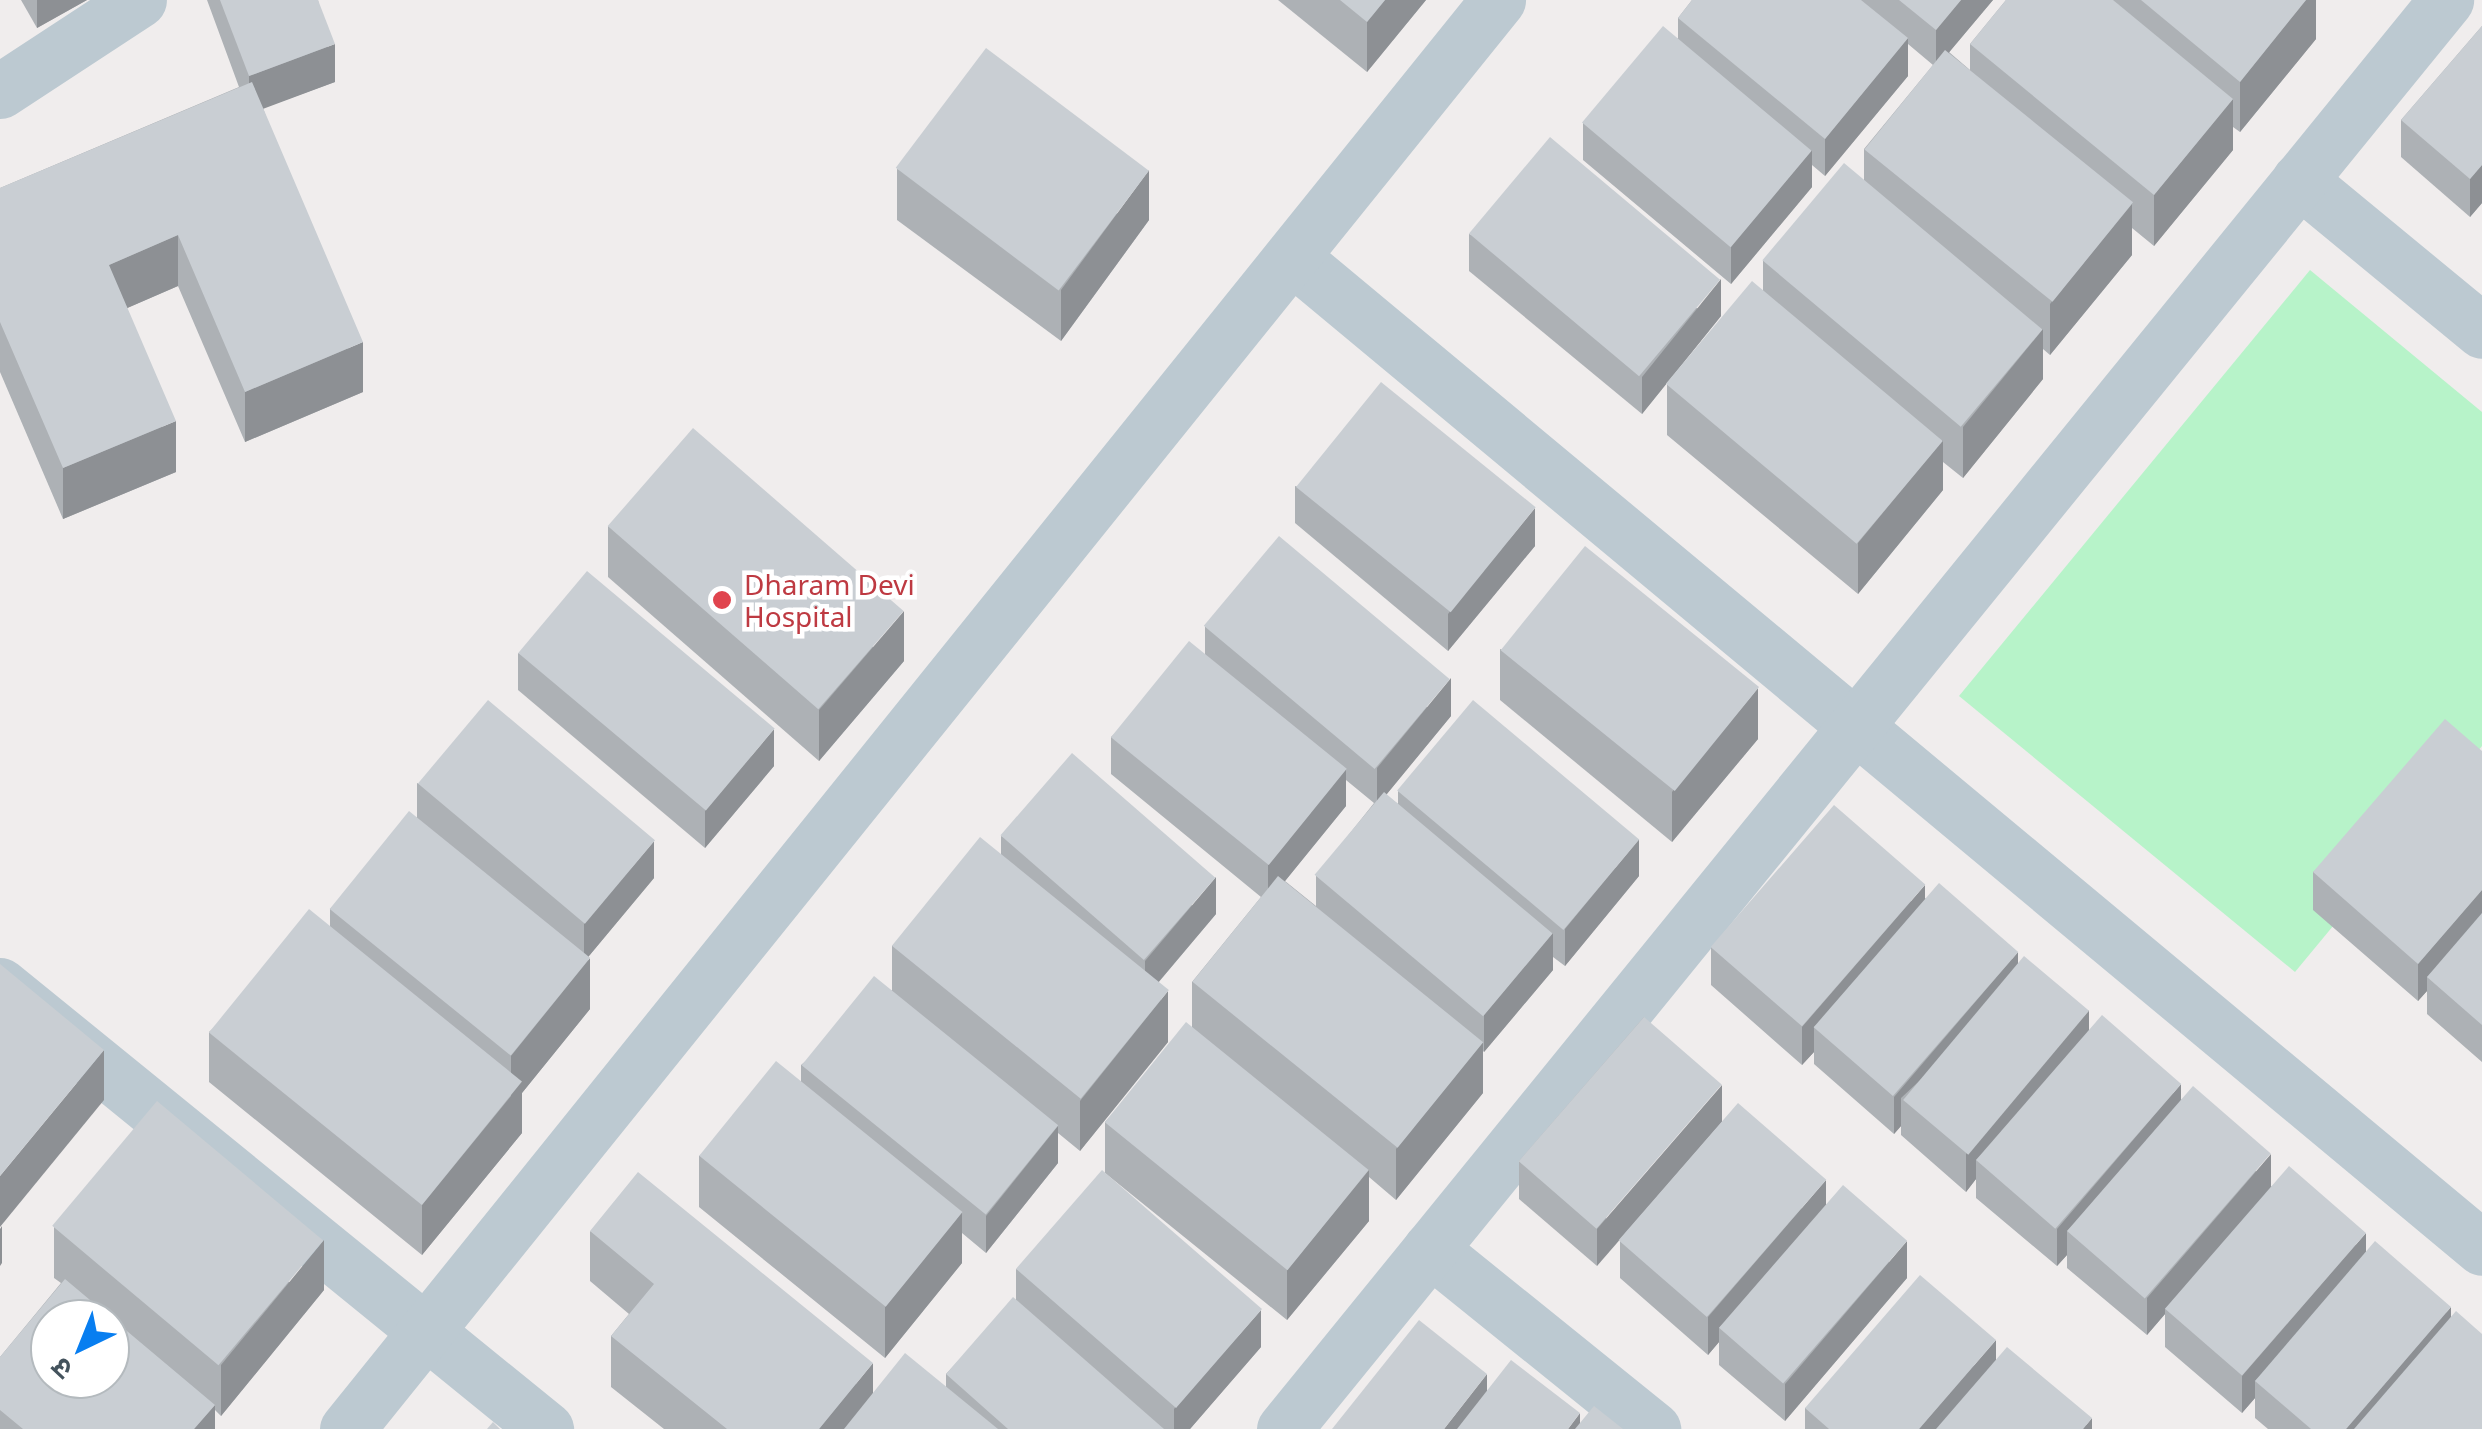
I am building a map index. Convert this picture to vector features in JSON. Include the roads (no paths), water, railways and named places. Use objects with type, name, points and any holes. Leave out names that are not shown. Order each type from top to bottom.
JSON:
[{"type":"street","points":[[0,91],[139,0]]},
{"type":"street","points":[[348,1429],[1498,0]]},
{"type":"street","points":[[1284,1429],[2446,0]]},
{"type":"street","points":[[2299,180],[2482,331]]},
{"type":"street","points":[[1292,258],[2482,1248]]},
{"type":"street","points":[[0,984],[546,1429]]},
{"type":"street","points":[[1430,1250],[1653,1429]]},
{"type":"place","name":"Dharam Devi Hospital","points":[[722,600]]}]
